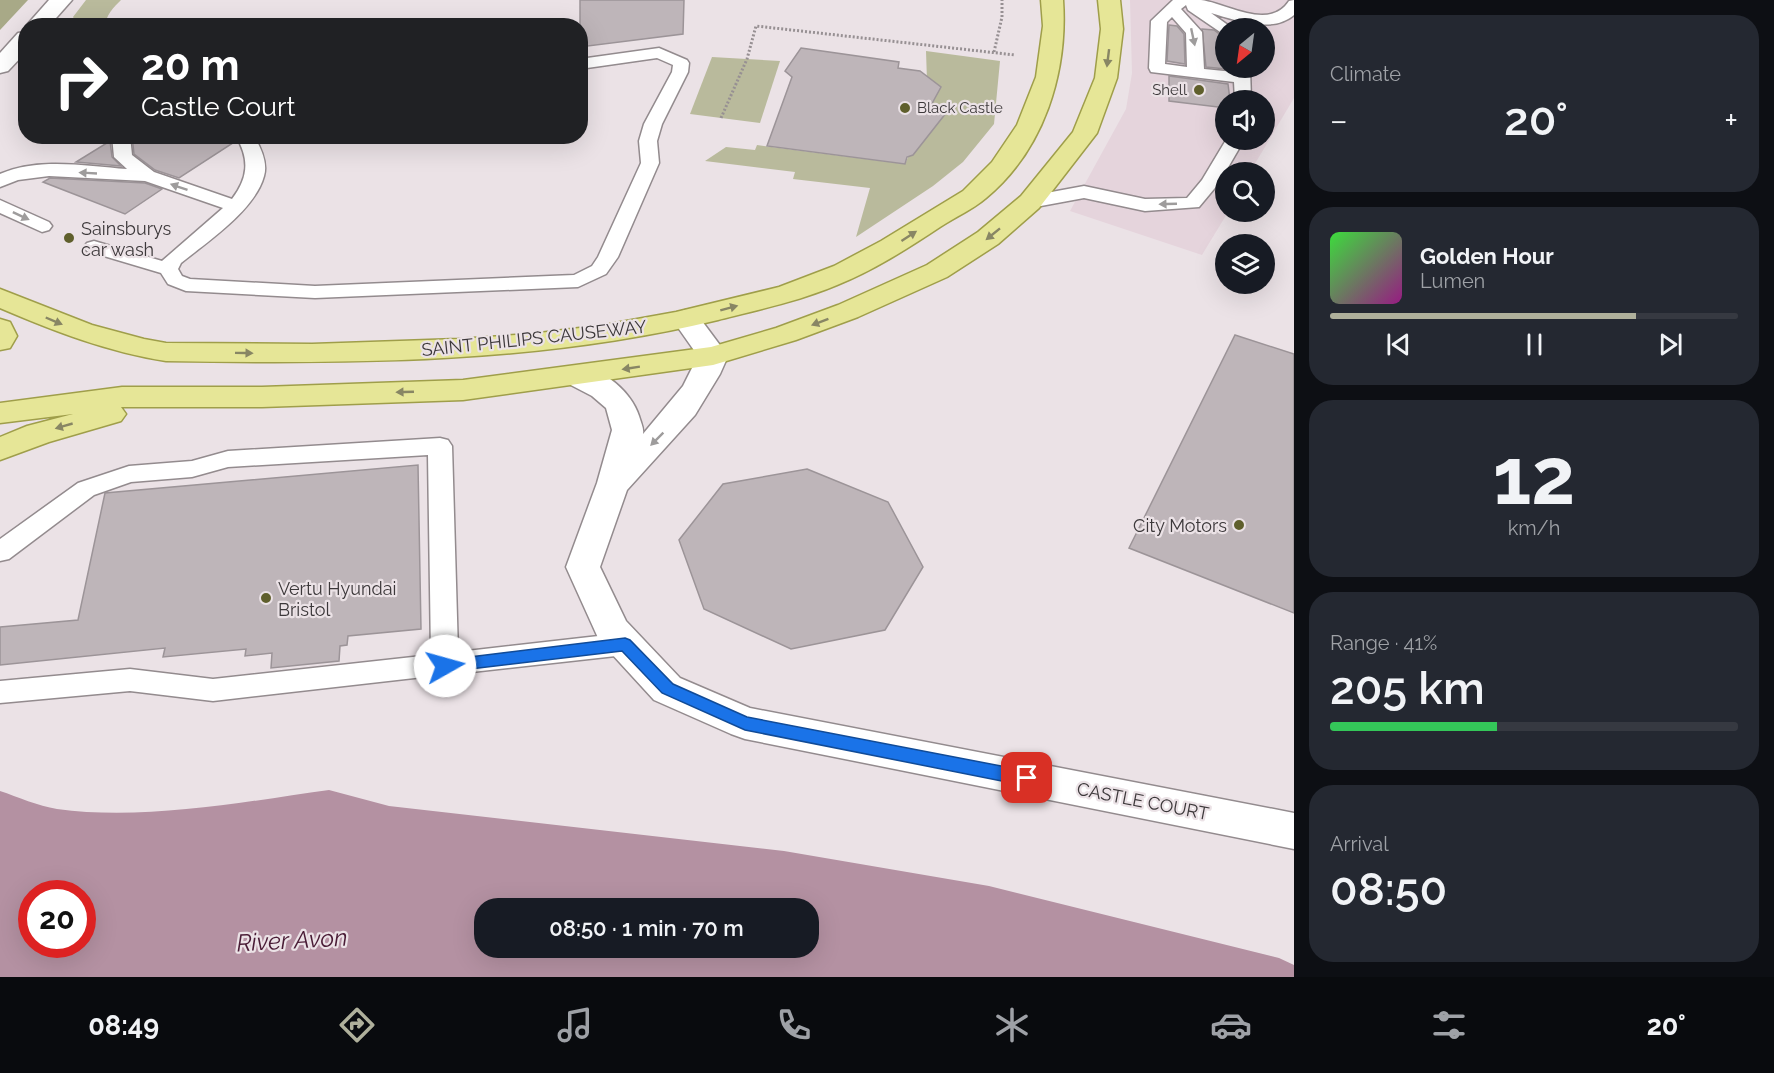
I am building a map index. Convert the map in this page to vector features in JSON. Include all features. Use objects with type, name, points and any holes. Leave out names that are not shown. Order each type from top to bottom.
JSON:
[{"type":"main road","name":"SAINT PHILIPS CAUSEWAY","points":[[0,298],[96,338],[136,349],[166,352],[350,354],[443,350],[598,335],[686,319],[814,285],[896,245],[981,189],[1012,153],[1032,121],[1051,70],[1055,20],[1052,0]]},
{"type":"main road","points":[[0,413],[122,396],[182,398],[463,390],[713,356],[806,327],[937,271],[988,238],[1030,202],[1085,133],[1106,78],[1112,29],[1109,0]]},
{"type":"main road","points":[[0,328],[2,336],[0,341]]},
{"type":"main road","points":[[0,449],[38,434],[182,398]]},
{"type":"street","points":[[44,18],[61,0]]},
{"type":"street","points":[[0,66],[18,48]]},
{"type":"street","points":[[686,319],[713,356]]},
{"type":"street","name":"CASTLE COURT","points":[[613,483],[665,430],[707,372],[713,356]]},
{"type":"street","name":"CASTLE COURT","points":[[578,376],[603,389],[620,404],[628,430],[613,483],[583,567],[612,630],[667,689],[745,723],[1294,831]]},
{"type":"lane","points":[[1181,2],[1270,19],[1282,17],[1294,4]]},
{"type":"lane","points":[[1181,2],[1215,24]]},
{"type":"lane","points":[[1181,2],[1159,21],[1157,68],[1215,72]]},
{"type":"lane","points":[[1181,2],[1194,32],[1196,72]]},
{"type":"lane","points":[[94,247],[168,269],[175,280],[186,285],[315,292],[543,283],[578,281],[589,277],[599,270],[608,257],[650,163],[648,141],[653,124],[680,72],[681,63],[658,53],[588,63]]},
{"type":"lane","points":[[122,144],[123,157],[147,176]]},
{"type":"lane","points":[[168,269],[174,260],[234,206],[254,180],[256,162],[248,144]]},
{"type":"lane","points":[[1030,202],[1084,192],[1145,205],[1191,203],[1210,183],[1229,150]]},
{"type":"lane","points":[[0,181],[9,174],[38,170],[147,176],[234,206]]},
{"type":"lane","points":[[0,206],[42,225]]},
{"type":"lane","points":[[0,552],[86,489],[129,474],[192,469],[228,459],[440,446],[445,666]]},
{"type":"lane","points":[[0,692],[130,680],[213,690],[445,666],[625,644]]},
{"type":"path","points":[[994,52],[1002,17],[1002,0]]},
{"type":"path","points":[[721,118],[747,59],[756,26],[1052,60]]},
{"type":"shaded area","points":[[1130,0],[1294,0],[1294,98],[1275,130],[1275,90],[1215,90],[1215,150],[1263,150],[1256,162],[1215,162],[1215,222],[1222,222],[1202,255],[1070,211],[1126,109],[1132,73]]},
{"type":"green space","points":[[0,0],[28,0],[0,30]]},
{"type":"green space","points":[[86,0],[121,0],[107,18],[73,17]]},
{"type":"green space","points":[[926,51],[1000,61],[994,124],[963,162],[933,186],[856,237],[870,188],[793,179],[795,172],[705,161],[726,147],[755,150],[757,145],[905,164],[923,124],[940,113],[928,111]]},
{"type":"green space","points":[[712,57],[780,61],[760,123],[690,114]]},
{"type":"water","name":"River Avon","points":[[329,790],[389,806],[784,851],[989,886],[1279,958],[1294,965],[1294,977],[0,977],[0,791],[35,804],[90,812],[124,813],[228,804]]},
{"type":"building","points":[[580,0],[684,0],[683,34],[588,46],[588,18],[580,18]]},
{"type":"building","points":[[1169,25],[1177,26],[1184,34],[1185,64],[1167,61]]},
{"type":"building","points":[[1202,29],[1215,31],[1215,68],[1206,67]]},
{"type":"building","name":"Black Castle","points":[[801,48],[899,62],[898,68],[920,71],[941,87],[928,111],[946,113],[913,155],[907,157],[905,164],[767,146],[792,77],[785,71]]},
{"type":"building","name":"Shell","points":[[1169,76],[1228,84],[1229,90],[1215,90],[1215,107],[1169,101]]},
{"type":"building","points":[[105,144],[110,144],[112,157],[121,166],[76,162]]},
{"type":"building","points":[[133,144],[231,144],[179,178],[155,170],[134,154]]},
{"type":"building","points":[[50,178],[145,183],[162,189],[125,214],[43,182]]},
{"type":"building","points":[[1235,335],[1294,354],[1294,613],[1129,548]]},
{"type":"building","points":[[418,465],[421,629],[348,636],[347,645],[340,646],[339,661],[271,668],[272,653],[245,656],[246,649],[163,657],[165,648],[0,665],[0,627],[78,620],[105,493]]},
{"type":"building","points":[[807,469],[888,502],[923,567],[885,630],[791,649],[704,609],[679,540],[723,484]]},
{"type":"place","name":"Shell","points":[[1199,90]]},
{"type":"place","name":"Black Castle","points":[[905,108]]},
{"type":"place","name":"Sainsburys car wash","points":[[69,238]]},
{"type":"place","name":"City Motors","points":[[1239,525]]},
{"type":"place","name":"Vertu Hyundai Bristol","points":[[266,598]]},
{"type":"route","points":[[445,666],[625,644],[667,689],[745,723],[1027,778]]}]
